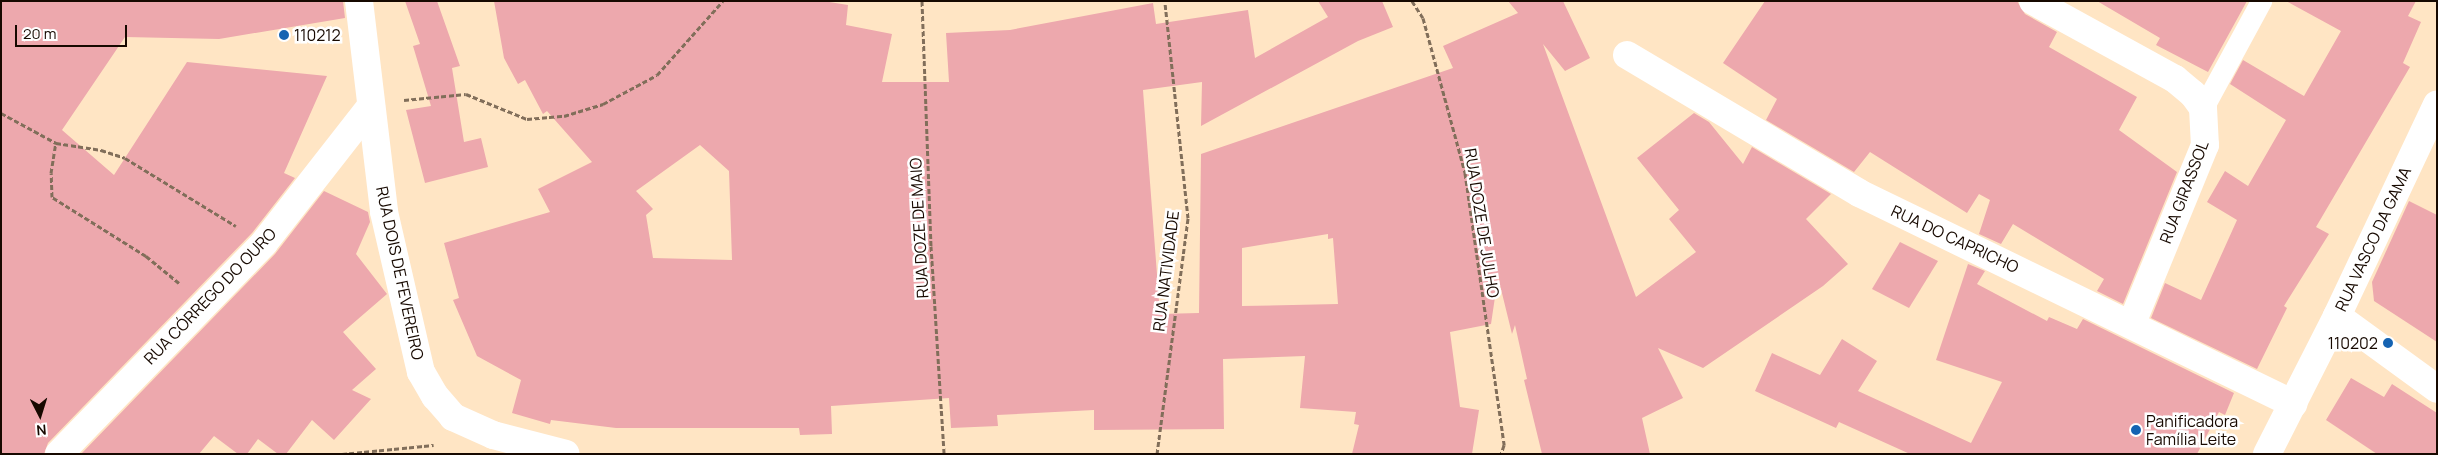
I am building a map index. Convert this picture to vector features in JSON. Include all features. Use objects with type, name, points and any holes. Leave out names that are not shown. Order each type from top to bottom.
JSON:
[{"type":"street","name":"RUA DOIS DE FEVEREIRO","points":[[359,1],[384,212],[415,352],[435,396],[453,417],[501,437],[566,454]]},
{"type":"street","points":[[2034,1],[2175,79],[2193,94],[2203,108]]},
{"type":"street","name":"RUA DO CAPRICHO","points":[[1627,55],[1859,193],[2132,323],[2293,404]]},
{"type":"street","name":"RUA VASCO DA GAMA","points":[[2267,454],[2337,316],[2437,104]]},
{"type":"street","name":"RUA CÓRREGO DO OURO","points":[[59,454],[264,243],[371,106]]},
{"type":"street","name":"RUA GIRASSOL","points":[[2132,323],[2205,145],[2203,108]]},
{"type":"street","points":[[2337,316],[2437,389]]},
{"type":"lane","points":[[2203,108],[2261,1]]},
{"type":"path","points":[[371,106],[447,94],[466,94],[527,120],[564,116],[603,104],[657,76],[723,1]]},
{"type":"path","name":"RUA DOZE DE MAIO","points":[[922,1],[931,246],[944,454]]},
{"type":"path","name":"RUA NATIVIDADE","points":[[1157,454],[1188,218],[1165,1]]},
{"type":"path","name":"RUA DOZE DE JULHO","points":[[1412,1],[1423,18],[1465,173],[1504,445],[1501,454]]},
{"type":"path","points":[[1,113],[56,143],[101,150],[125,158],[264,243]]},
{"type":"path","points":[[56,143],[51,173],[52,197],[146,256],[205,304]]},
{"type":"path","points":[[342,454],[440,445]]},
{"type":"building","points":[[1,1],[343,1],[345,18],[219,39],[125,37],[62,130],[114,175],[187,62],[327,76],[284,173],[295,178],[252,233],[48,443],[44,454],[1,454]]},
{"type":"building","points":[[405,1],[437,1],[460,66],[452,68],[464,142],[481,138],[488,167],[425,183],[406,110],[431,106],[413,46],[420,44]]},
{"type":"building","points":[[494,1],[823,1],[848,5],[846,25],[892,34],[882,82],[949,82],[946,33],[1010,30],[1153,3],[1156,24],[1248,10],[1255,58],[1328,17],[1318,1],[1382,1],[1393,27],[1358,41],[1201,126],[1202,82],[1143,90],[1160,314],[1199,313],[1201,154],[1453,68],[1443,46],[1518,13],[1508,1],[1563,1],[1590,58],[1565,71],[1543,44],[1636,297],[1696,252],[1669,219],[1679,210],[1637,158],[1694,113],[1709,122],[1743,164],[1752,147],[1831,194],[1806,219],[1848,264],[1823,286],[1703,368],[1658,348],[1683,398],[1642,418],[1650,454],[1542,454],[1524,380],[1527,379],[1515,325],[1512,334],[1498,277],[1491,324],[1450,332],[1460,407],[1479,410],[1472,454],[1352,454],[1359,425],[1354,424],[1356,412],[1300,408],[1305,356],[1223,359],[1224,429],[1094,430],[1094,410],[997,415],[998,426],[951,428],[949,398],[831,406],[832,434],[800,435],[799,428],[616,428],[551,420],[550,424],[512,413],[521,380],[477,356],[453,300],[459,298],[444,243],[550,212],[538,189],[592,162],[547,111],[543,114],[525,80],[518,84],[504,58]],"holes":[[[700,145],[729,171],[732,260],[653,258],[646,215],[653,209],[636,191]],[[1328,234],[1328,239],[1333,238],[1338,304],[1242,306],[1242,248]]]},
{"type":"building","points":[[1765,1],[2017,1],[2025,14],[2057,32],[2049,47],[2137,97],[2119,130],[2177,172],[2123,304],[2097,291],[2104,279],[2013,224],[2001,244],[1979,234],[1990,200],[1979,194],[1967,213],[1870,152],[1854,172],[1766,120],[1777,99],[1723,63]]},
{"type":"building","points":[[2097,1],[2247,1],[2208,72],[2156,45],[2160,38]]},
{"type":"building","points":[[2286,1],[2416,1],[2408,16],[2421,22],[2403,63],[2410,67],[2316,227],[2329,234],[2284,306],[2287,308],[2257,369],[2151,318],[2165,283],[2201,300],[2237,220],[2207,202],[2225,171],[2248,186],[2286,120],[2230,84],[2243,60],[2304,96],[2341,31]]},
{"type":"building","points":[[324,191],[368,212],[370,222],[356,254],[387,294],[343,332],[376,369],[352,390],[371,399],[334,440],[312,420],[286,454],[278,454],[258,439],[247,454],[238,454],[214,436],[199,454],[81,454],[275,254]]},
{"type":"building","points":[[2409,201],[2437,215],[2437,342],[2374,301],[2372,282]]},
{"type":"building","points":[[1900,242],[1938,261],[1909,308],[1872,289]]},
{"type":"building","points":[[1968,264],[1985,271],[1977,284],[2047,321],[2049,317],[2077,329],[2083,319],[2234,393],[2225,415],[2219,412],[2197,454],[1910,454],[1839,422],[1836,428],[1755,391],[1772,353],[1820,375],[1842,339],[1877,361],[1858,391],[1971,443],[2002,382],[1936,360]]},
{"type":"building","points":[[2351,378],[2384,397],[2392,384],[2437,413],[2437,454],[2377,454],[2326,420]]},
{"type":"place","name":"110212","points":[[284,35]]},
{"type":"place","name":"110202","points":[[2388,343]]},
{"type":"place","name":"Panificadora Família Leite","points":[[2136,430]]}]
